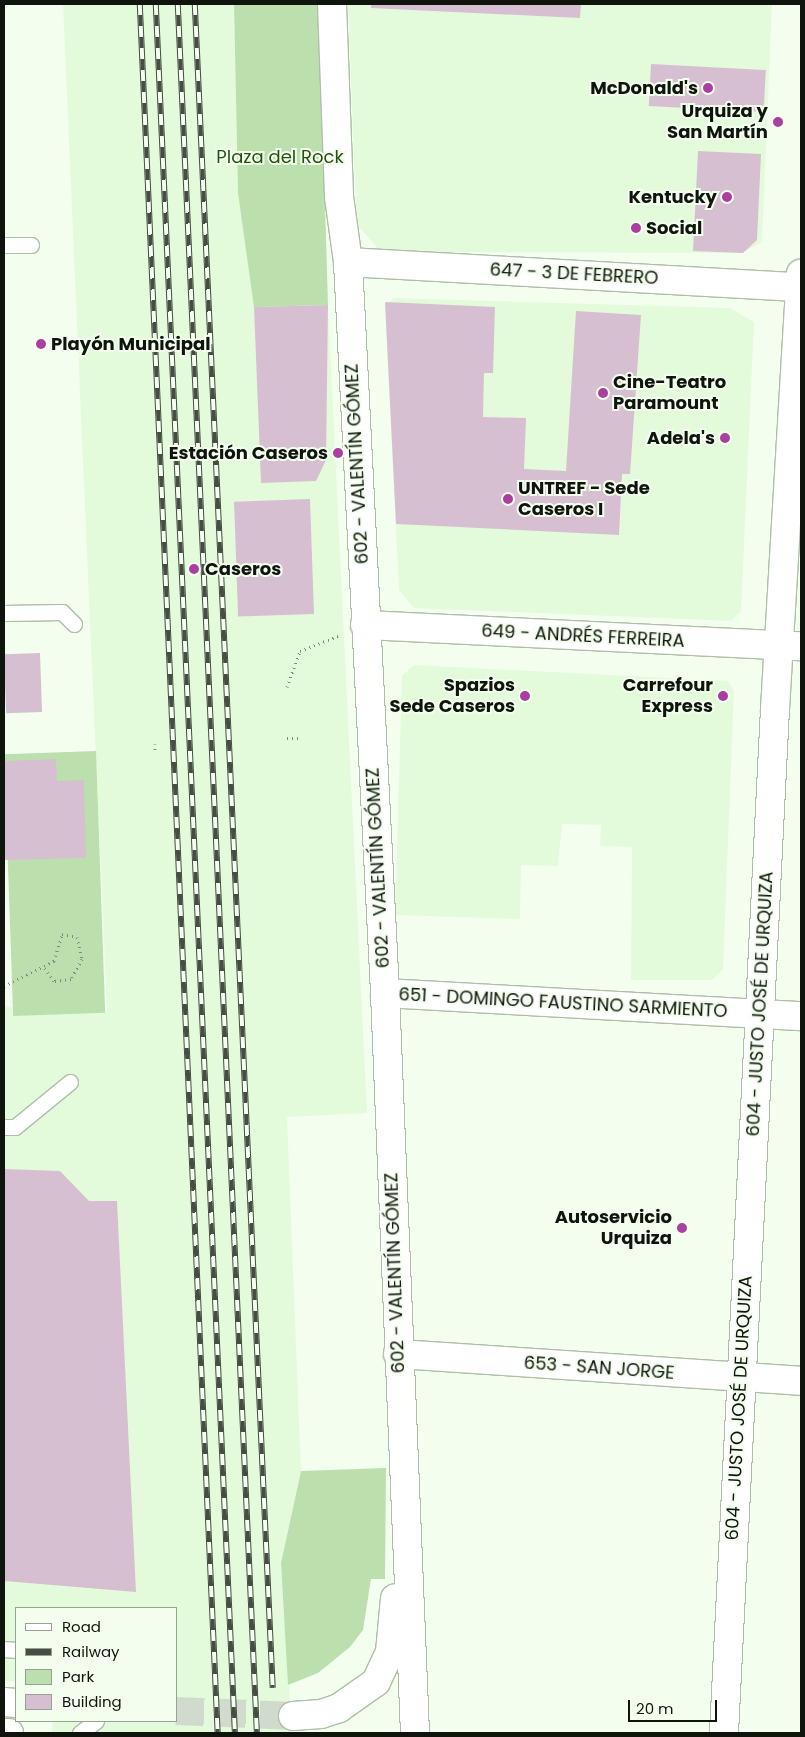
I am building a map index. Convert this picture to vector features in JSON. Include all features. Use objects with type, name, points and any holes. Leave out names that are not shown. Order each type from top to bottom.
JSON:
[{"type":"street","name":"602 - VALENTÍN GÓMEZ","points":[[332,4],[339,197],[348,262],[385,993],[398,1354],[415,1733]]},
{"type":"street","name":"647 - 3 DE FEBRERO","points":[[348,262],[801,287]]},
{"type":"street","name":"604 - JUSTO JOSÉ DE URQUIZA","points":[[724,1733],[759,1014],[790,645],[801,274]]},
{"type":"street","name":"649 - ANDRÉS FERREIRA","points":[[365,626],[790,645]]},
{"type":"street","name":"651 - DOMINGO FAUSTINO SARMIENTO","points":[[385,993],[801,1016]]},
{"type":"street","name":"653 - SAN JORGE","points":[[398,1354],[801,1381]]},
{"type":"street","points":[[293,1716],[321,1714],[339,1708],[376,1682],[385,1667],[390,1652],[406,1502]]},
{"type":"street","points":[[4,1733],[9,1733]]},
{"type":"lane","points":[[4,245],[31,245]]},
{"type":"lane","points":[[4,613],[62,612],[74,624]]},
{"type":"lane","points":[[4,1127],[15,1127],[70,1082]]},
{"type":"lane","points":[[80,1733],[95,1722]]},
{"type":"path","points":[[287,687],[300,651],[365,626]]},
{"type":"path","points":[[287,738],[301,738]]},
{"type":"path","points":[[155,744],[155,753]]},
{"type":"path","points":[[4,986],[45,968],[58,952],[62,934],[77,938],[82,959],[72,979],[54,981],[45,968]]},
{"type":"shaded area","points":[[63,4],[234,4],[238,193],[255,307],[328,305],[367,1113],[287,1117],[301,1471],[281,1563],[292,1733],[52,1733],[53,1722],[178,1722],[178,1607],[15,1607],[15,1682],[4,1681],[4,1007],[107,1012]]},
{"type":"shaded area","points":[[348,4],[772,4],[762,242],[742,253],[381,252],[359,227],[356,209]]},
{"type":"shaded area","points":[[394,298],[730,308],[754,322],[741,612],[731,621],[414,608],[399,590],[385,305]]},
{"type":"shaded area","points":[[414,665],[728,681],[734,691],[723,969],[712,980],[631,980],[632,847],[600,846],[601,825],[562,824],[558,866],[521,865],[520,919],[395,915],[402,676]]},
{"type":"green space","name":"Plaza del Rock","points":[[234,4],[319,4],[328,305],[254,307],[238,193]]},
{"type":"green space","points":[[96,751],[105,1013],[13,1016],[4,754]]},
{"type":"green space","points":[[386,1468],[385,1579],[371,1579],[363,1630],[350,1647],[318,1673],[288,1685],[281,1563],[301,1471]]},
{"type":"building","points":[[371,4],[581,4],[580,18],[371,8]]},
{"type":"building","name":"McDonald's","points":[[651,64],[766,70],[764,112],[649,106]]},
{"type":"building","name":"Kentucky","points":[[698,151],[761,154],[757,240],[743,253],[693,251]]},
{"type":"building","points":[[385,302],[495,307],[493,373],[484,373],[483,417],[526,418],[524,469],[566,471],[576,311],[641,315],[630,474],[622,474],[619,535],[396,524]]},
{"type":"building","points":[[328,305],[326,460],[316,481],[261,483],[254,307]]},
{"type":"building","points":[[310,499],[314,614],[238,617],[234,502]]},
{"type":"building","points":[[40,653],[42,712],[6,713],[4,654]]},
{"type":"building","points":[[56,759],[57,781],[84,780],[86,858],[4,860],[4,761]]},
{"type":"building","points":[[4,1169],[60,1171],[89,1201],[117,1201],[136,1592],[4,1581]]},
{"type":"tunnel","points":[[178,1711],[293,1716]]},
{"type":"railway","points":[[140,4],[218,1733]]},
{"type":"railway","points":[[156,4],[235,1733]]},
{"type":"railway","points":[[178,4],[257,1733]]},
{"type":"railway","points":[[195,4],[273,1688]]},
{"type":"place","name":"McDonald's","points":[[708,88]]},
{"type":"place","name":"Urquiza y San Martín","points":[[778,122]]},
{"type":"place","name":"Kentucky","points":[[727,197]]},
{"type":"place","name":"Social","points":[[636,228]]},
{"type":"place","name":"Playón Municipal","points":[[41,344]]},
{"type":"place","name":"Cine-Teatro Paramount","points":[[603,393]]},
{"type":"place","name":"Adela's","points":[[725,438]]},
{"type":"place","name":"Estación Caseros","points":[[338,453]]},
{"type":"place","name":"UNTREF - Sede Caseros I","points":[[508,499]]},
{"type":"place","name":"Caseros","points":[[194,569]]},
{"type":"place","name":"Spazios Sede Caseros","points":[[525,696]]},
{"type":"place","name":"Carrefour Express","points":[[723,696]]},
{"type":"place","name":"Autoservicio Urquiza","points":[[682,1228]]}]
